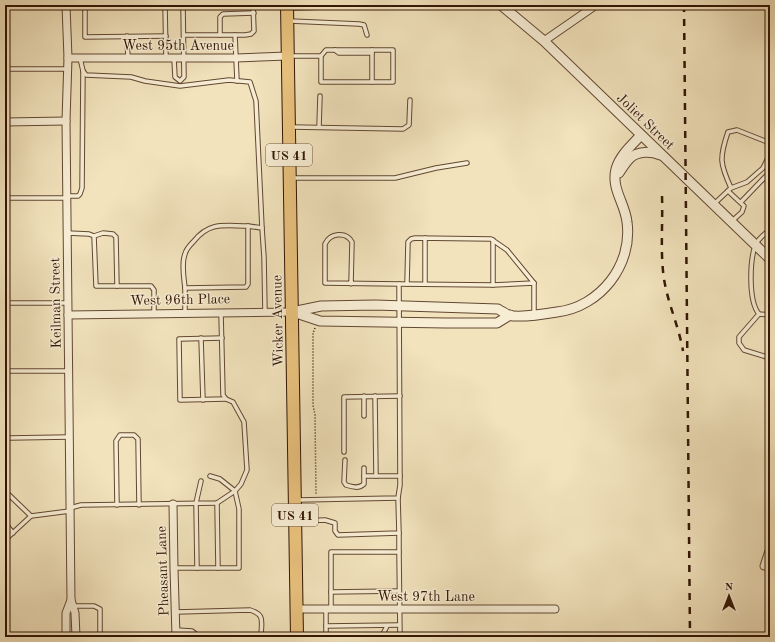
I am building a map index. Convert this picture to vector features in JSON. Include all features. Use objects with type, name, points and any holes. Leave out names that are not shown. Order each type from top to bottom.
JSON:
[{"type":"highway","name":"Wicker Avenue","points":[[287,7],[297,637]]},
{"type":"street","name":"Keilman Street","points":[[66,5],[68,58],[66,120],[70,509],[72,603],[76,622],[76,637]]},
{"type":"street","name":"Joliet Street","points":[[501,5],[544,41],[770,259]]},
{"type":"street","points":[[544,41],[596,5]]},
{"type":"street","name":"West 95th Avenue","points":[[68,58],[236,58],[288,56]]},
{"type":"street","points":[[5,122],[66,120]]},
{"type":"street","name":"West 96th Place","points":[[68,314],[292,312],[321,306],[398,306],[498,309],[510,315],[534,315],[561,312],[584,304],[599,294],[612,281],[620,267],[628,237],[627,221],[617,192],[615,177],[616,170],[620,159],[628,148],[641,135]]},
{"type":"street","points":[[615,177],[631,157],[644,152],[653,152],[665,158]]},
{"type":"street","name":"West 96th Place","points":[[292,312],[320,321],[497,323],[510,315]]},
{"type":"street","name":"Pheasant Lane","points":[[173,504],[176,634]]},
{"type":"street","points":[[764,566],[770,548]]},
{"type":"street","name":"Keilman Street","points":[[66,637],[66,613],[72,603]]},
{"type":"street","name":"West 97th Lane","points":[[296,609],[555,609]]},
{"type":"lane","points":[[85,5],[85,37],[166,36]]},
{"type":"lane","points":[[165,5],[166,36],[170,58],[175,77],[180,81]]},
{"type":"lane","points":[[180,86],[180,81],[184,77],[184,5]]},
{"type":"lane","points":[[184,35],[251,34],[254,31],[254,5]]},
{"type":"lane","points":[[287,7],[328,7],[339,5]]},
{"type":"lane","points":[[220,35],[220,17],[222,14],[254,13]]},
{"type":"lane","points":[[287,21],[359,24],[364,25],[367,35]]},
{"type":"lane","points":[[235,35],[237,81]]},
{"type":"lane","points":[[127,36],[128,58]]},
{"type":"lane","points":[[326,50],[335,50],[338,54],[372,52],[393,50],[393,82],[321,82],[321,56],[326,50]]},
{"type":"lane","points":[[372,52],[372,82]]},
{"type":"lane","points":[[288,56],[321,56]]},
{"type":"lane","points":[[5,198],[67,197],[78,196],[80,194],[82,188],[83,71],[80,58]]},
{"type":"lane","points":[[5,69],[68,68]]},
{"type":"lane","points":[[83,71],[86,75],[131,77],[145,81],[180,86],[237,81],[250,82],[256,101],[264,257],[265,312]]},
{"type":"lane","points":[[319,127],[320,96]]},
{"type":"lane","points":[[288,126],[403,129],[409,125],[410,100]]},
{"type":"lane","points":[[731,222],[744,208],[744,206],[729,190],[722,169],[722,148],[728,132],[737,130],[770,143]]},
{"type":"lane","points":[[714,204],[729,190],[747,182],[763,168],[770,154]]},
{"type":"lane","points":[[289,178],[395,178],[436,168],[467,163]]},
{"type":"lane","points":[[741,202],[766,176]]},
{"type":"lane","points":[[185,313],[184,254],[199,234],[208,228],[219,226],[248,226],[262,228]]},
{"type":"lane","points":[[185,288],[246,287],[248,284],[248,226]]},
{"type":"lane","points":[[770,230],[760,238],[756,245],[752,261],[753,300],[755,310],[759,314],[770,315]]},
{"type":"lane","points":[[67,233],[89,234],[94,236],[113,234],[116,237],[117,286]]},
{"type":"lane","points":[[352,284],[352,242],[350,238],[343,235],[332,236],[327,239],[325,244],[325,283],[352,284],[493,285],[534,283]]},
{"type":"lane","points":[[94,236],[96,286],[151,286],[154,290],[154,314]]},
{"type":"lane","points":[[425,238],[425,284]]},
{"type":"lane","points":[[407,284],[408,242],[410,239],[493,240],[507,250],[534,283],[534,315]]},
{"type":"lane","points":[[493,240],[493,285]]},
{"type":"lane","points":[[399,284],[400,476],[398,498],[400,637]]},
{"type":"lane","points":[[5,302],[68,303]]},
{"type":"lane","points":[[221,313],[223,394],[226,399]]},
{"type":"lane","points":[[759,314],[739,337],[739,343],[744,350],[770,358]]},
{"type":"lane","points":[[201,338],[203,400]]},
{"type":"lane","points":[[5,540],[31,516],[70,509],[81,505],[217,504],[235,492],[241,484],[247,470],[247,450],[244,422],[233,402],[226,399],[180,400],[179,339],[222,338]]},
{"type":"lane","points":[[5,372],[69,371]]},
{"type":"lane","points":[[364,396],[364,416]]},
{"type":"lane","points":[[375,396],[376,476]]},
{"type":"lane","points":[[344,452],[344,397],[400,396]]},
{"type":"lane","points":[[118,505],[116,441],[120,435],[134,435],[138,439],[139,504]]},
{"type":"lane","points":[[9,438],[69,437]]},
{"type":"lane","points":[[345,460],[344,482],[346,485],[353,487],[362,486],[364,484],[364,468]]},
{"type":"lane","points":[[174,568],[239,568],[239,504],[235,492],[220,479],[210,476]]},
{"type":"lane","points":[[364,476],[400,476]]},
{"type":"lane","points":[[197,568],[196,504],[201,481]]},
{"type":"lane","points":[[5,491],[31,516]]},
{"type":"lane","points":[[294,500],[398,498]]},
{"type":"lane","points":[[217,504],[218,568]]},
{"type":"lane","points":[[295,521],[324,520],[335,523],[335,531],[338,535],[399,533]]},
{"type":"lane","points":[[5,523],[13,533]]},
{"type":"lane","points":[[326,637],[326,626],[331,592],[331,552],[399,552]]},
{"type":"lane","points":[[331,592],[399,591]]},
{"type":"lane","points":[[72,603],[94,606],[100,609],[100,637]]},
{"type":"lane","points":[[176,612],[250,610],[259,613],[262,617],[261,637]]},
{"type":"lane","points":[[326,626],[399,625]]},
{"type":"lane","points":[[383,637],[387,626]]},
{"type":"lane","points":[[176,634],[192,631],[197,635],[197,637]]},
{"type":"path","points":[[315,328],[313,333],[313,367],[316,500]]},
{"type":"railway","points":[[684,5],[690,637]]},
{"type":"railway","points":[[662,196],[662,248],[664,279],[683,351]]}]
